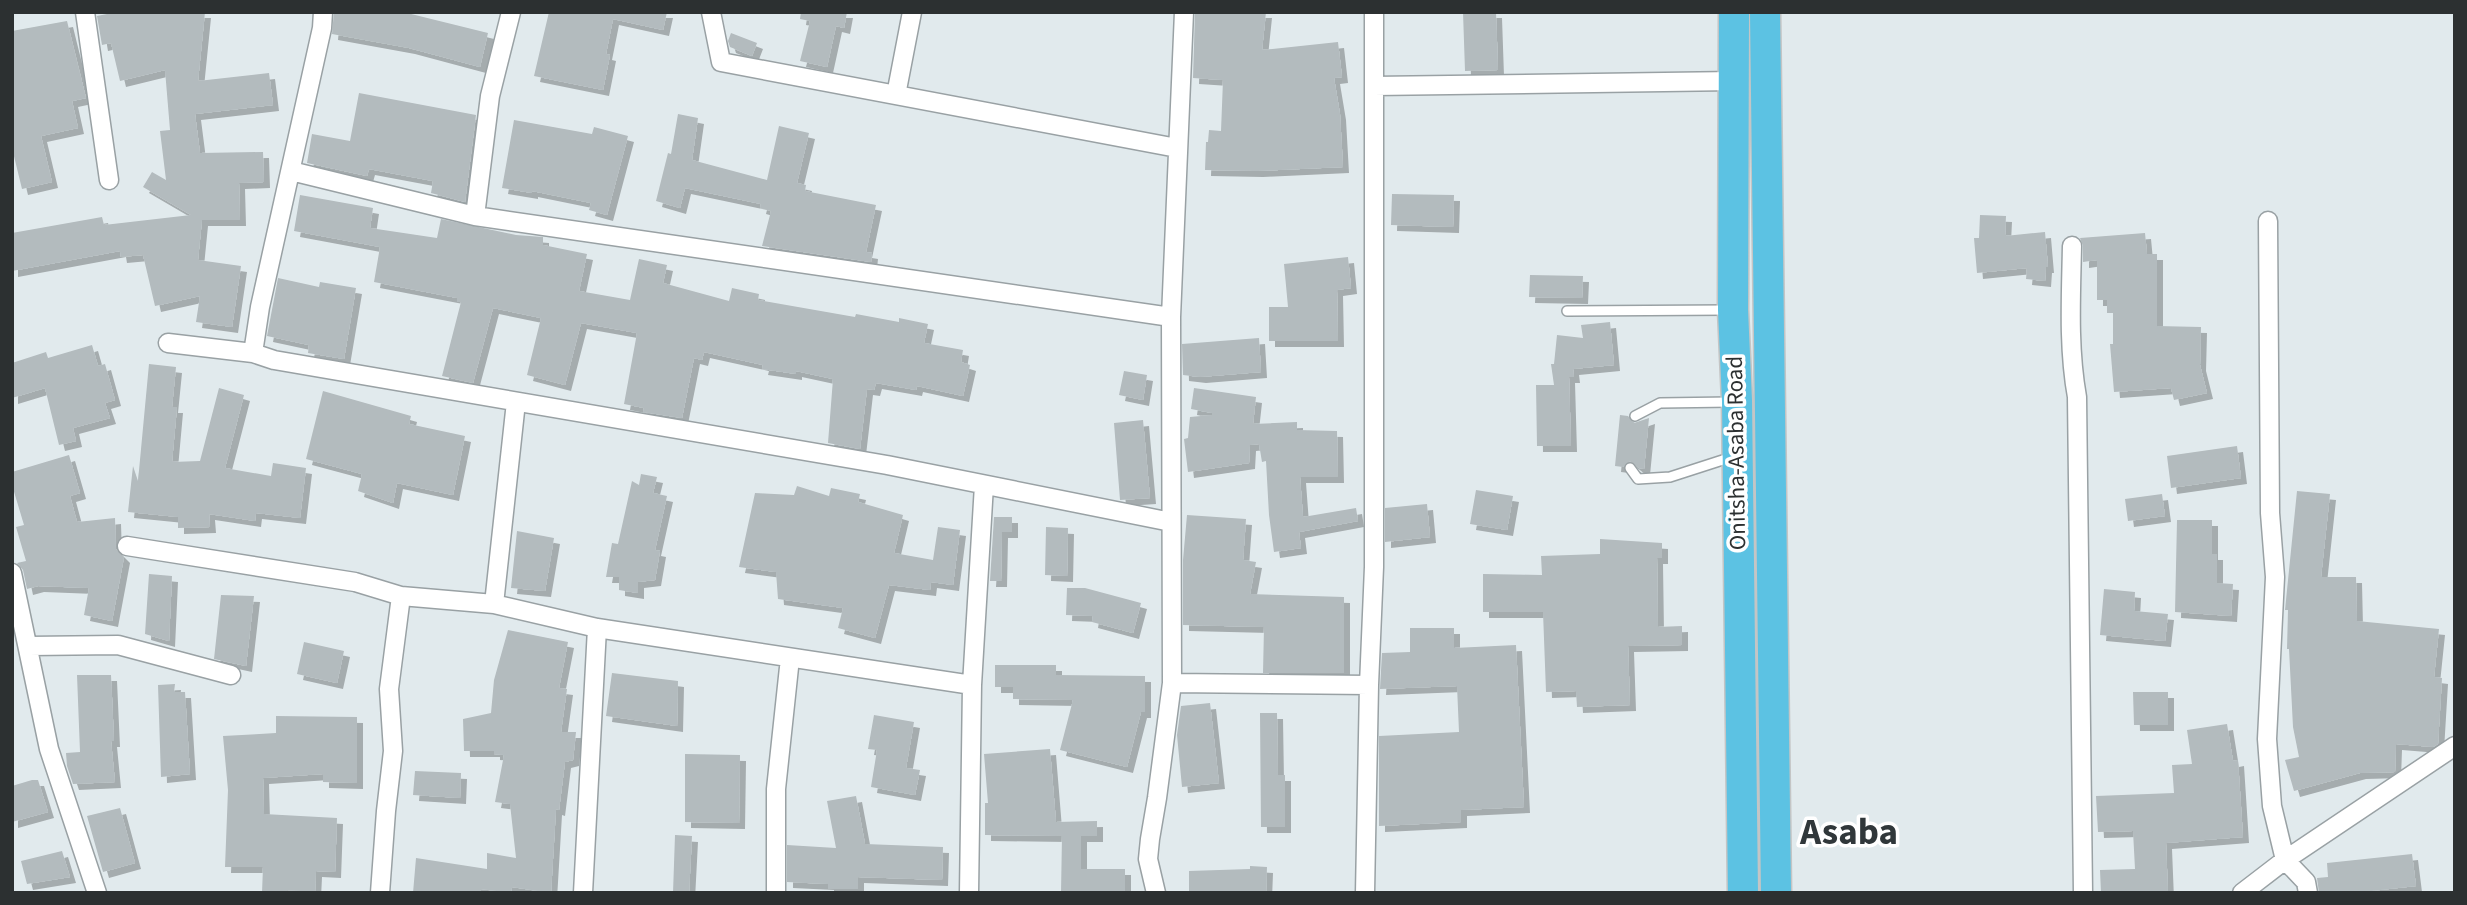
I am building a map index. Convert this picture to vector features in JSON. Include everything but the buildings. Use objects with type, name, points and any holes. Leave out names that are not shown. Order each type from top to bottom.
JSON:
[{"type":"highway","name":"Onitsha-Asaba Road","points":[[1734,12],[1733,310],[1737,401],[1743,893]]},
{"type":"highway","points":[[1765,12],[1776,893]]},
{"type":"highway","points":[[1737,508],[1770,500]]},
{"type":"street","points":[[85,12],[109,180]]},
{"type":"street","points":[[253,353],[260,307],[322,28],[323,12]]},
{"type":"street","points":[[475,216],[491,96],[510,12]]},
{"type":"street","points":[[711,12],[721,62],[1177,148]]},
{"type":"street","points":[[896,95],[912,12]]},
{"type":"street","points":[[1156,893],[1148,859],[1172,683],[1171,317],[1184,12]]},
{"type":"street","points":[[1365,893],[1374,566],[1374,12]]},
{"type":"street","points":[[1374,86],[1734,81]]},
{"type":"street","points":[[291,171],[475,216],[1171,317]]},
{"type":"street","points":[[2269,221],[2270,513],[2275,577],[2267,739],[2272,806],[2285,860],[2306,883],[2308,893]]},
{"type":"street","points":[[2072,246],[2071,365],[2077,397],[2083,893]]},
{"type":"street","points":[[168,343],[253,353],[274,360],[887,465],[1171,522]]},
{"type":"street","points":[[494,604],[516,402]]},
{"type":"street","points":[[970,893],[972,685],[984,485]]},
{"type":"street","points":[[127,546],[355,582],[401,596],[494,604],[597,628],[972,685]]},
{"type":"street","points":[[12,573],[49,749],[97,893]]},
{"type":"street","points":[[380,893],[393,751],[388,689],[401,596]]},
{"type":"street","points":[[583,893],[597,628]]},
{"type":"street","points":[[29,646],[118,645],[231,675]]},
{"type":"street","points":[[775,893],[776,789],[790,658]]},
{"type":"street","points":[[1172,683],[1369,685]]},
{"type":"street","points":[[2242,893],[2285,860],[2455,746]]},
{"type":"lane","points":[[1567,311],[1733,310]]},
{"type":"lane","points":[[1635,416],[1660,403],[1737,401]]},
{"type":"lane","points":[[1630,467],[1638,479],[1670,477],[1737,455]]},
{"type":"district","name":"Asaba","points":[[1849,832]]}]
